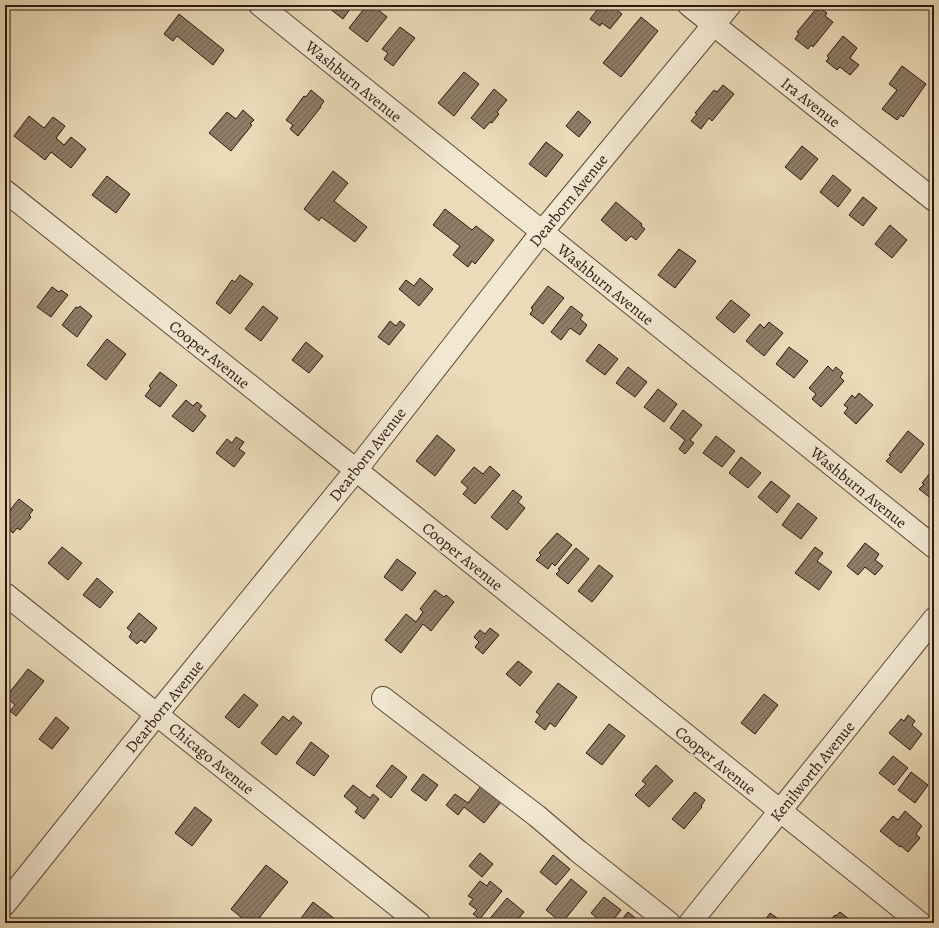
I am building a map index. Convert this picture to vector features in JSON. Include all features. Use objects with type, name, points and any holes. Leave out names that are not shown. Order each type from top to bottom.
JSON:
[{"type":"street","name":"Washburn Avenue","points":[[260,5],[934,547]]},
{"type":"street","name":"Ira Avenue","points":[[689,5],[934,200]]},
{"type":"street","name":"Dearborn Avenue","points":[[5,904],[157,714],[356,470],[542,232],[730,5]]},
{"type":"street","name":"Cooper Avenue","points":[[5,191],[356,470],[920,923]]},
{"type":"street","name":"Chicago Avenue","points":[[5,594],[419,923]]},
{"type":"street","name":"Kenilworth Avenue","points":[[690,923],[934,619]]},
{"type":"street","points":[[383,698],[537,816],[578,851],[669,923]]},
{"type":"building","points":[[325,5],[353,5],[343,19]]},
{"type":"building","points":[[367,5],[372,5],[387,17],[367,42],[349,28]]},
{"type":"building","points":[[601,5],[621,5],[617,10],[622,14],[610,29],[602,23],[600,26],[590,19]]},
{"type":"building","points":[[820,8],[827,13],[825,16],[833,22],[813,47],[811,45],[808,49],[795,39],[799,33],[797,32],[816,9],[818,11]]},
{"type":"building","points":[[179,14],[224,50],[213,65],[177,36],[173,41],[164,34]]},
{"type":"building","points":[[641,17],[658,31],[621,77],[603,63]]},
{"type":"building","points":[[400,27],[415,38],[393,66],[384,59],[388,53],[382,49]]},
{"type":"building","points":[[843,36],[857,48],[850,58],[859,65],[850,75],[840,67],[837,70],[826,61],[829,58],[827,56]]},
{"type":"building","points":[[902,66],[926,84],[903,117],[901,115],[897,120],[882,109],[897,90],[889,84]]},
{"type":"building","points":[[464,72],[479,84],[454,116],[438,103]]},
{"type":"building","points":[[723,85],[734,94],[712,121],[709,118],[701,129],[691,121],[697,114],[695,113],[714,90],[717,92]]},
{"type":"building","points":[[494,89],[507,100],[497,112],[499,114],[492,123],[490,122],[484,129],[471,118]]},
{"type":"building","points":[[311,90],[324,101],[298,136],[290,129],[293,125],[286,120],[304,96],[306,97]]},
{"type":"building","points":[[243,110],[254,120],[250,124],[252,125],[231,151],[209,133],[227,112],[236,119]]},
{"type":"building","points":[[578,111],[591,122],[579,137],[566,126]]},
{"type":"building","points":[[29,116],[44,128],[53,117],[65,126],[56,138],[64,145],[71,137],[86,149],[71,168],[51,152],[45,160],[14,136]]},
{"type":"building","points":[[546,142],[563,155],[546,177],[529,164]]},
{"type":"building","points":[[802,146],[818,159],[801,180],[785,167]]},
{"type":"building","points":[[333,171],[348,183],[334,201],[367,227],[355,242],[321,217],[319,221],[304,209]]},
{"type":"building","points":[[833,175],[851,190],[838,207],[820,192]]},
{"type":"building","points":[[107,176],[130,194],[116,213],[92,195]]},
{"type":"building","points":[[863,197],[877,208],[863,226],[849,215]]},
{"type":"building","points":[[616,202],[642,224],[641,226],[645,229],[636,240],[631,236],[626,241],[601,220]]},
{"type":"building","points":[[445,209],[472,230],[476,226],[494,240],[475,264],[472,261],[468,267],[453,255],[460,246],[433,225]]},
{"type":"building","points":[[890,225],[907,240],[892,258],[875,244]]},
{"type":"building","points":[[679,249],[696,261],[675,288],[658,275]]},
{"type":"building","points":[[240,275],[253,284],[230,314],[216,303],[232,280],[235,282]]},
{"type":"building","points":[[420,278],[433,289],[419,306],[399,289],[406,280],[414,286]]},
{"type":"building","points":[[548,286],[564,298],[543,324],[530,314],[533,310],[531,308]]},
{"type":"building","points":[[52,287],[59,292],[61,290],[68,295],[51,317],[37,307]]},
{"type":"building","points":[[731,300],[750,315],[734,333],[716,318]]},
{"type":"building","points":[[80,306],[92,316],[77,337],[62,325],[76,307],[78,308]]},
{"type":"building","points":[[263,306],[278,318],[261,341],[245,329]]},
{"type":"building","points":[[571,306],[583,315],[580,319],[587,325],[580,335],[570,328],[561,340],[551,332]]},
{"type":"building","points":[[390,321],[396,326],[400,321],[405,325],[389,345],[378,337]]},
{"type":"building","points":[[769,322],[783,333],[764,356],[746,341],[760,324],[764,328]]},
{"type":"building","points":[[107,339],[126,354],[106,380],[87,365]]},
{"type":"building","points":[[306,342],[323,356],[309,373],[292,360]]},
{"type":"building","points":[[599,344],[618,359],[605,375],[586,361]]},
{"type":"building","points":[[789,347],[808,361],[794,378],[776,364]]},
{"type":"building","points":[[828,366],[833,371],[836,367],[843,373],[840,377],[844,381],[821,407],[812,399],[816,394],[809,388]]},
{"type":"building","points":[[628,367],[647,382],[635,397],[616,383]]},
{"type":"building","points":[[160,372],[177,385],[160,407],[145,396],[151,388],[149,386]]},
{"type":"building","points":[[658,389],[677,404],[664,422],[644,407]]},
{"type":"building","points":[[859,393],[873,405],[856,424],[844,413],[848,408],[844,405],[852,395],[855,398]]},
{"type":"building","points":[[186,400],[193,406],[197,402],[202,406],[199,410],[206,416],[193,432],[172,416]]},
{"type":"building","points":[[683,410],[702,425],[690,440],[694,443],[685,454],[679,449],[685,440],[670,428]]},
{"type":"building","points":[[908,431],[924,444],[901,473],[886,461]]},
{"type":"building","points":[[437,435],[455,450],[435,476],[416,461]]},
{"type":"building","points":[[716,436],[735,451],[722,467],[703,453]]},
{"type":"building","points":[[236,437],[244,442],[239,449],[245,453],[234,467],[216,453],[227,439],[232,443]]},
{"type":"building","points":[[741,457],[761,473],[748,488],[729,473]]},
{"type":"building","points":[[490,466],[500,475],[475,504],[463,494],[468,488],[461,482],[474,467],[483,474]]},
{"type":"building","points":[[934,468],[934,498],[933,500],[919,489]]},
{"type":"building","points":[[771,481],[790,496],[777,513],[758,497]]},
{"type":"building","points":[[513,490],[522,497],[518,502],[525,508],[507,530],[491,517]]},
{"type":"building","points":[[19,499],[33,510],[29,515],[31,517],[20,530],[17,528],[13,533],[5,526],[8,519],[5,516]]},
{"type":"building","points":[[798,503],[817,518],[801,539],[782,525]]},
{"type":"building","points":[[557,533],[572,545],[555,566],[552,563],[548,569],[536,560],[541,555],[539,553]]},
{"type":"building","points":[[865,543],[879,554],[875,560],[883,566],[875,575],[865,567],[858,575],[847,566]]},
{"type":"building","points":[[62,547],[82,563],[68,580],[48,563]]},
{"type":"building","points":[[815,547],[823,553],[817,561],[832,572],[819,590],[795,573]]},
{"type":"building","points":[[576,548],[589,559],[568,584],[556,574],[560,570],[558,569]]},
{"type":"building","points":[[397,559],[416,573],[402,591],[384,577]]},
{"type":"building","points":[[599,565],[613,576],[592,602],[578,591]]},
{"type":"building","points":[[97,578],[113,592],[100,608],[83,595]]},
{"type":"building","points":[[435,590],[444,597],[446,595],[454,602],[431,631],[423,624],[401,653],[385,640],[406,614],[416,622],[423,612],[420,609]]},
{"type":"building","points":[[139,613],[157,628],[145,643],[141,640],[137,644],[129,637],[132,632],[127,628]]},
{"type":"building","points":[[490,628],[499,635],[483,654],[475,647],[479,642],[474,637],[480,630],[485,634]]},
{"type":"building","points":[[518,661],[532,672],[520,686],[506,674]]},
{"type":"building","points":[[28,669],[44,681],[16,716],[10,711],[15,705],[6,697]]},
{"type":"building","points":[[558,683],[577,697],[555,727],[550,723],[545,730],[535,722],[540,715],[536,712]]},
{"type":"building","points":[[244,694],[258,705],[239,728],[225,717]]},
{"type":"building","points":[[764,694],[778,705],[755,734],[741,723]]},
{"type":"building","points":[[908,715],[915,721],[912,725],[922,734],[910,750],[889,733],[901,719],[904,721]]},
{"type":"building","points":[[283,716],[289,721],[293,716],[302,723],[276,755],[261,743]]},
{"type":"building","points":[[56,717],[69,728],[52,749],[39,739]]},
{"type":"building","points":[[609,724],[625,736],[602,765],[586,753]]},
{"type":"building","points":[[311,742],[329,756],[314,776],[296,763]]},
{"type":"building","points":[[893,756],[908,768],[894,785],[879,773]]},
{"type":"building","points":[[392,765],[407,777],[391,798],[376,786]]},
{"type":"building","points":[[656,765],[673,781],[649,807],[635,795],[646,784],[642,781]]},
{"type":"building","points":[[911,772],[928,785],[915,803],[898,790]]},
{"type":"building","points":[[423,774],[438,785],[426,801],[411,790]]},
{"type":"building","points":[[353,785],[370,798],[373,794],[379,799],[364,819],[355,812],[358,808],[344,796]]},
{"type":"building","points":[[481,786],[501,802],[484,823],[464,807],[458,815],[446,805],[455,794],[468,803]]},
{"type":"building","points":[[695,792],[705,800],[701,806],[702,807],[684,829],[672,819]]},
{"type":"building","points":[[195,807],[212,820],[192,846],[175,833]]},
{"type":"building","points":[[905,811],[922,826],[916,834],[920,838],[908,852],[880,831],[893,816],[898,820]]},
{"type":"building","points":[[480,853],[493,864],[482,877],[469,866]]},
{"type":"building","points":[[553,855],[570,869],[556,885],[540,872]]},
{"type":"building","points":[[266,865],[288,882],[255,923],[248,923],[231,909]]},
{"type":"building","points":[[571,879],[587,892],[562,923],[546,910]]},
{"type":"building","points":[[480,881],[487,886],[490,881],[502,891],[480,919],[473,914],[477,910],[469,904],[473,899],[468,896]]},
{"type":"building","points":[[604,897],[621,910],[611,923],[603,923],[591,913]]},
{"type":"building","points":[[507,898],[524,912],[515,923],[487,922]]},
{"type":"building","points":[[313,902],[340,923],[301,923],[299,921]]},
{"type":"building","points":[[628,912],[640,922],[619,923]]},
{"type":"building","points":[[840,912],[854,923],[828,923]]},
{"type":"building","points":[[770,913],[784,923],[763,923]]}]
